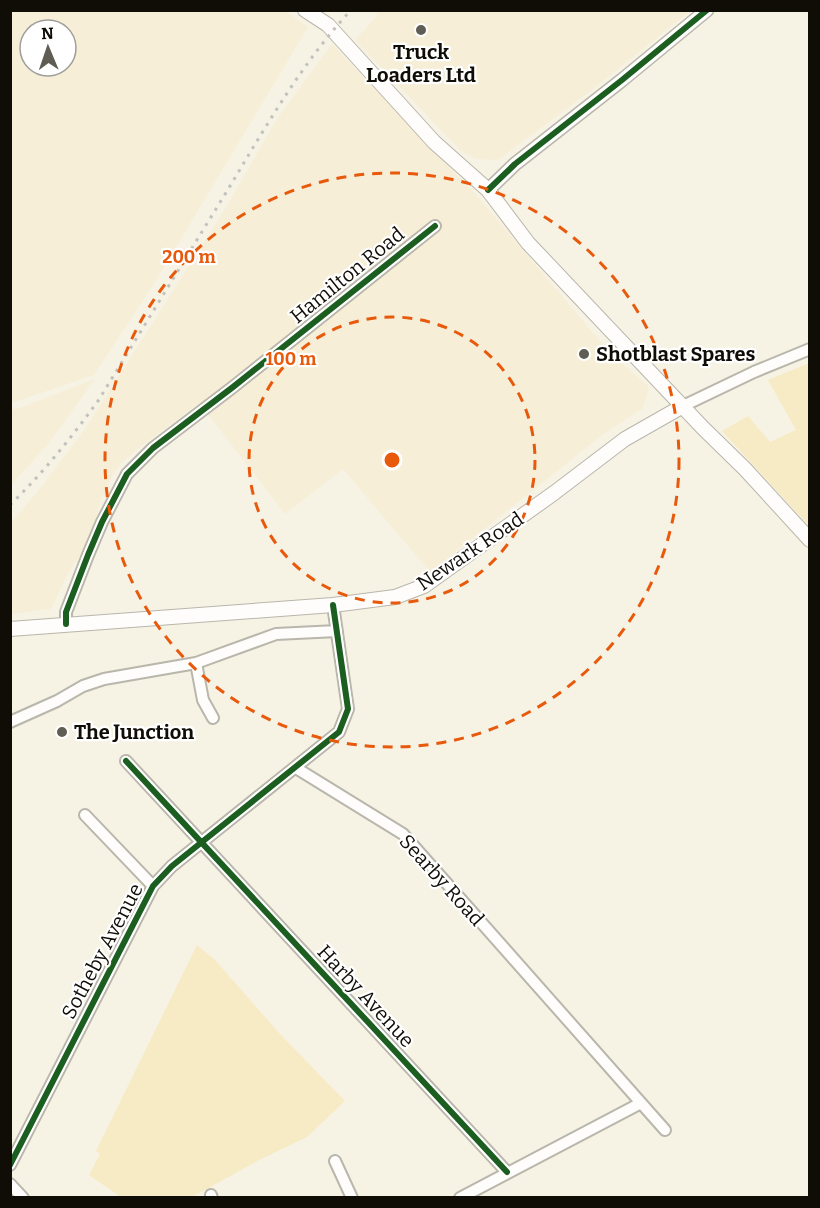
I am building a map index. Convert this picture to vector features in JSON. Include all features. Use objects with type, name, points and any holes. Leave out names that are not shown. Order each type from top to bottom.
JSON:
[{"type":"main road","points":[[305,10],[328,25],[434,142],[488,190],[528,243],[810,540]]},
{"type":"main road","name":"Newark Road","points":[[10,629],[333,604],[395,597],[424,586],[554,494],[625,439],[683,406]]},
{"type":"street","points":[[488,190],[515,164],[707,10]]},
{"type":"street","name":"Hamilton Road","points":[[66,624],[66,612],[88,555],[127,474],[153,448],[435,226]]},
{"type":"street","points":[[683,406],[754,372],[810,349]]},
{"type":"street","points":[[296,768],[339,732],[348,709],[333,604]]},
{"type":"street","points":[[13,721],[104,678],[196,663],[276,634],[337,631]]},
{"type":"street","points":[[196,663],[203,700],[213,718]]},
{"type":"street","name":"Harby Avenue","points":[[126,761],[507,1172]]},
{"type":"street","name":"Sotheby Avenue","points":[[10,1165],[153,886],[172,866],[296,768]]},
{"type":"street","name":"Searby Road","points":[[296,768],[402,834],[665,1130]]},
{"type":"street","points":[[85,815],[153,886]]},
{"type":"street","points":[[460,1197],[641,1103]]},
{"type":"street","points":[[335,1161],[352,1197]]},
{"type":"street","points":[[10,1184],[23,1197]]},
{"type":"shaded area","points":[[11,10],[285,11],[308,27],[157,279],[94,375],[11,403]]},
{"type":"shaded area","points":[[374,11],[690,11],[589,92],[498,160],[475,159],[461,151],[355,40],[378,15]]},
{"type":"shaded area","points":[[332,44],[478,197],[611,354],[649,387],[643,408],[601,436],[430,572],[343,469],[285,514],[198,404],[120,464],[100,501],[92,538],[68,573],[51,609],[11,614],[11,523],[85,429],[225,209],[277,119]]},
{"type":"shaded area","points":[[809,363],[809,526],[722,431],[748,416],[770,442],[796,430],[768,380]]},
{"type":"shaded area","points":[[95,379],[48,444],[11,485],[11,405],[14,410]]},
{"type":"shaded area","points":[[197,945],[215,960],[279,1033],[345,1101],[307,1137],[259,1160],[192,1197],[121,1197],[89,1175],[100,1154],[96,1151]]},
{"type":"railway","points":[[10,505],[56,455],[98,401],[284,97],[316,52],[351,10]]},
{"type":"cycle path","points":[[488,190],[515,164],[707,10]]},
{"type":"cycle path","points":[[66,624],[66,612],[88,555],[127,474],[153,448],[435,226]]},
{"type":"cycle path","points":[[10,1165],[153,886],[172,866],[339,732],[348,709],[333,605]]},
{"type":"cycle path","points":[[126,761],[507,1172]]},
{"type":"place","name":"Truck Loaders Ltd","points":[[421,30]]},
{"type":"place","name":"Shotblast Spares","points":[[584,354]]},
{"type":"place","name":"The Junction","points":[[62,732]]}]
